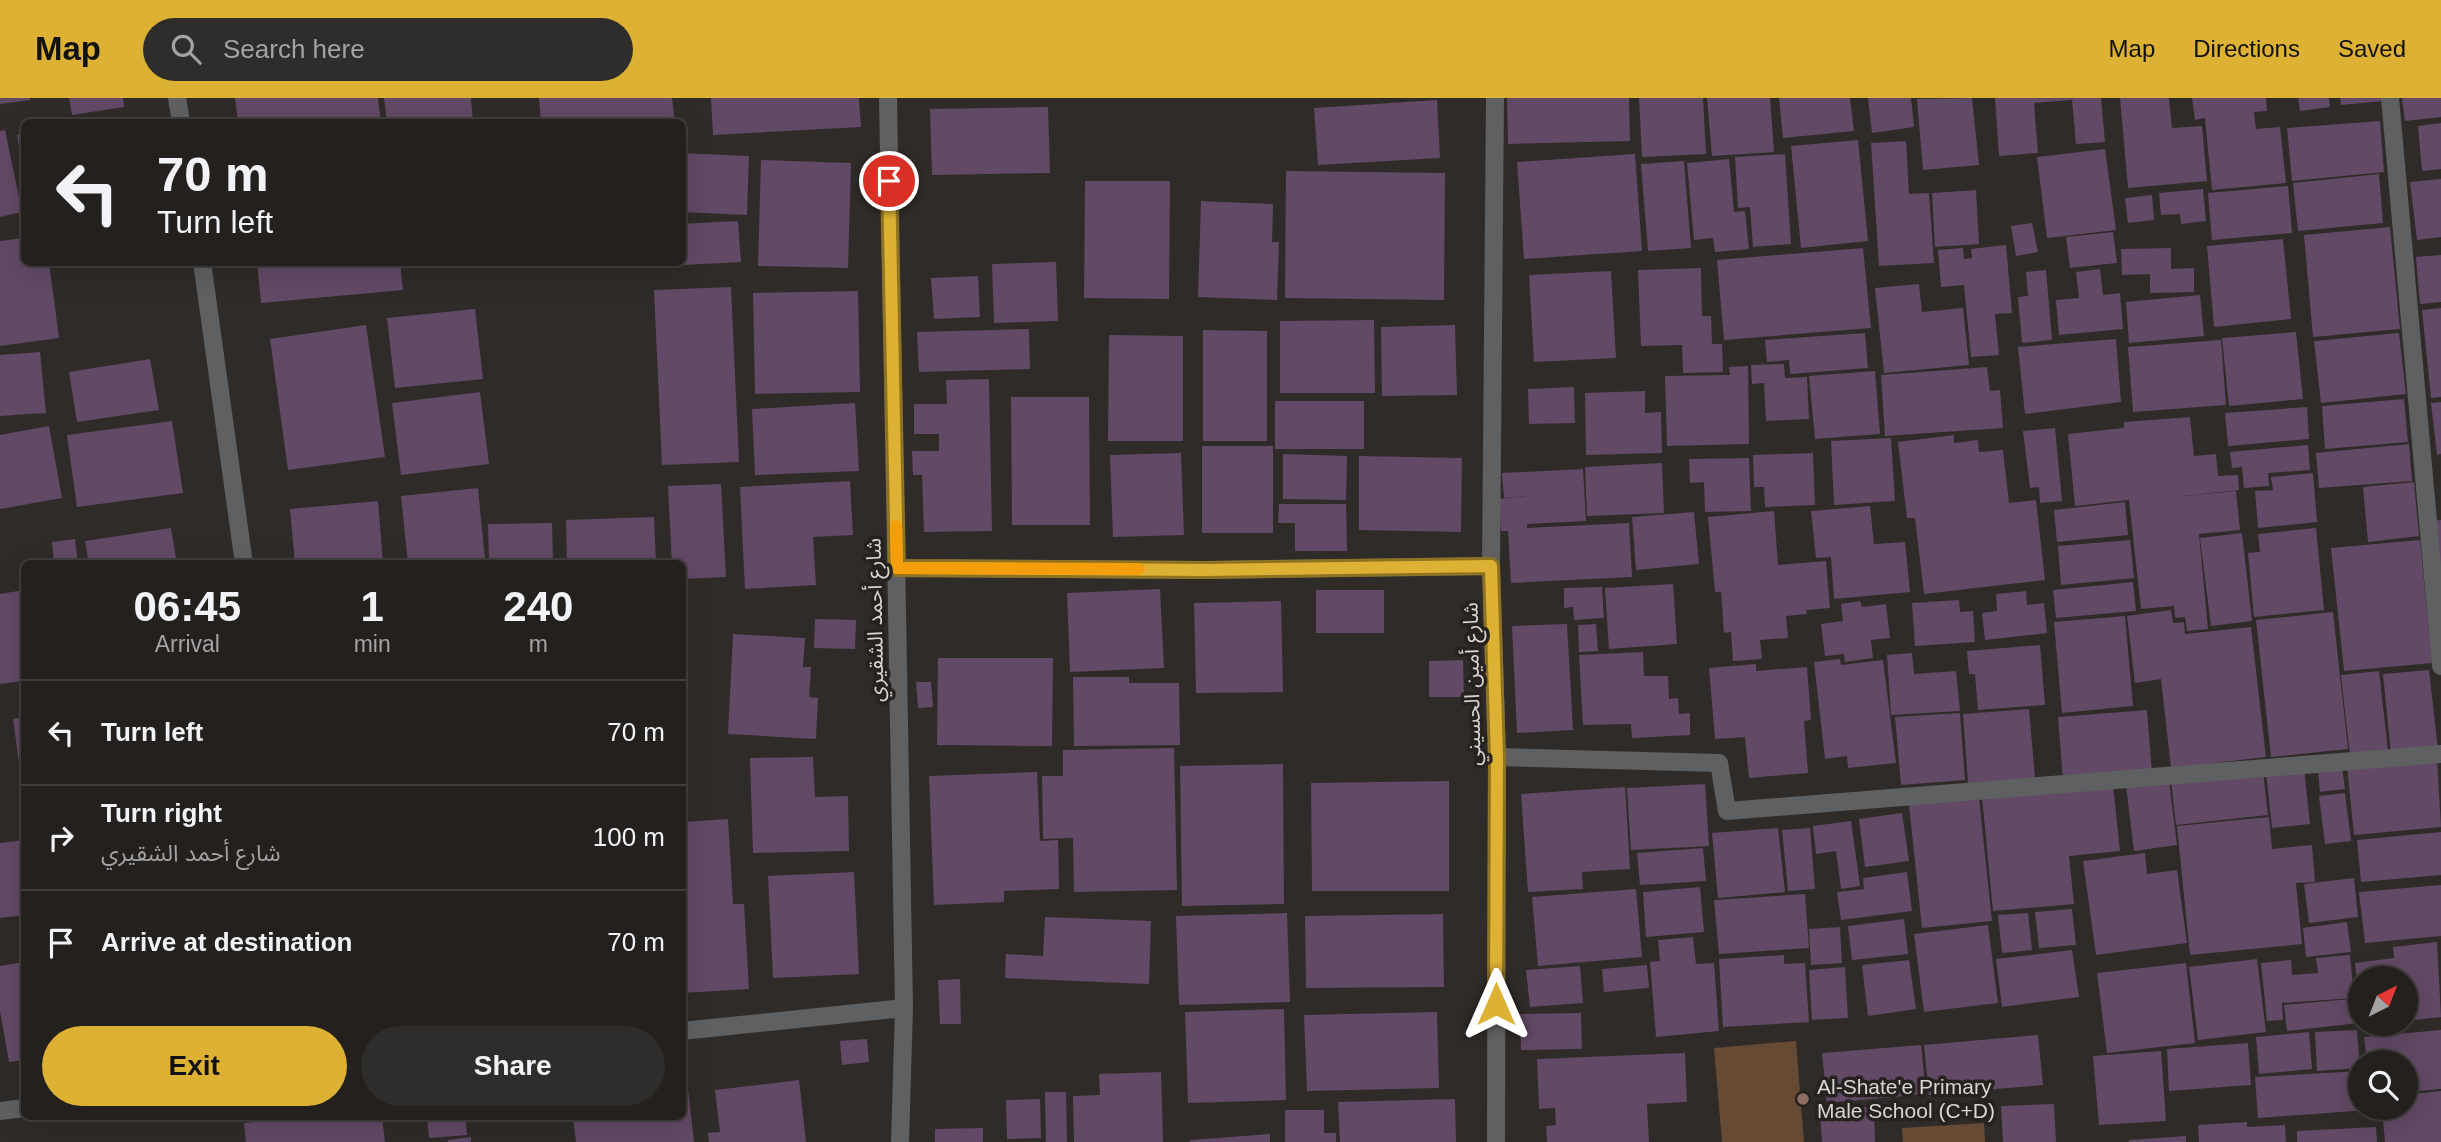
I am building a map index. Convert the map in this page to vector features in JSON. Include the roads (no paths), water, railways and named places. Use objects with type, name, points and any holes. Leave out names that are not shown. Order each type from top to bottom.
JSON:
[{"type":"street","points":[[177,98],[180,119]]},
{"type":"street","name":"شارع أحمد الشقيري","points":[[888,98],[904,1009],[900,1142]]},
{"type":"street","name":"شارع أمين الحسيني","points":[[1495,98],[1491,566],[1497,757],[1496,1142]]},
{"type":"street","points":[[2390,98],[2441,666]]},
{"type":"street","points":[[203,266],[243,560]]},
{"type":"street","points":[[897,568],[1206,570],[1491,566]]},
{"type":"street","points":[[1497,757],[1719,763],[1727,811],[2441,754]]},
{"type":"street","points":[[686,1031],[904,1009]]},
{"type":"street","points":[[0,1111],[21,1108]]},
{"type":"place","name":"Al-Shate'e Primary Male School (C+D)","points":[[1803,1099]]}]
